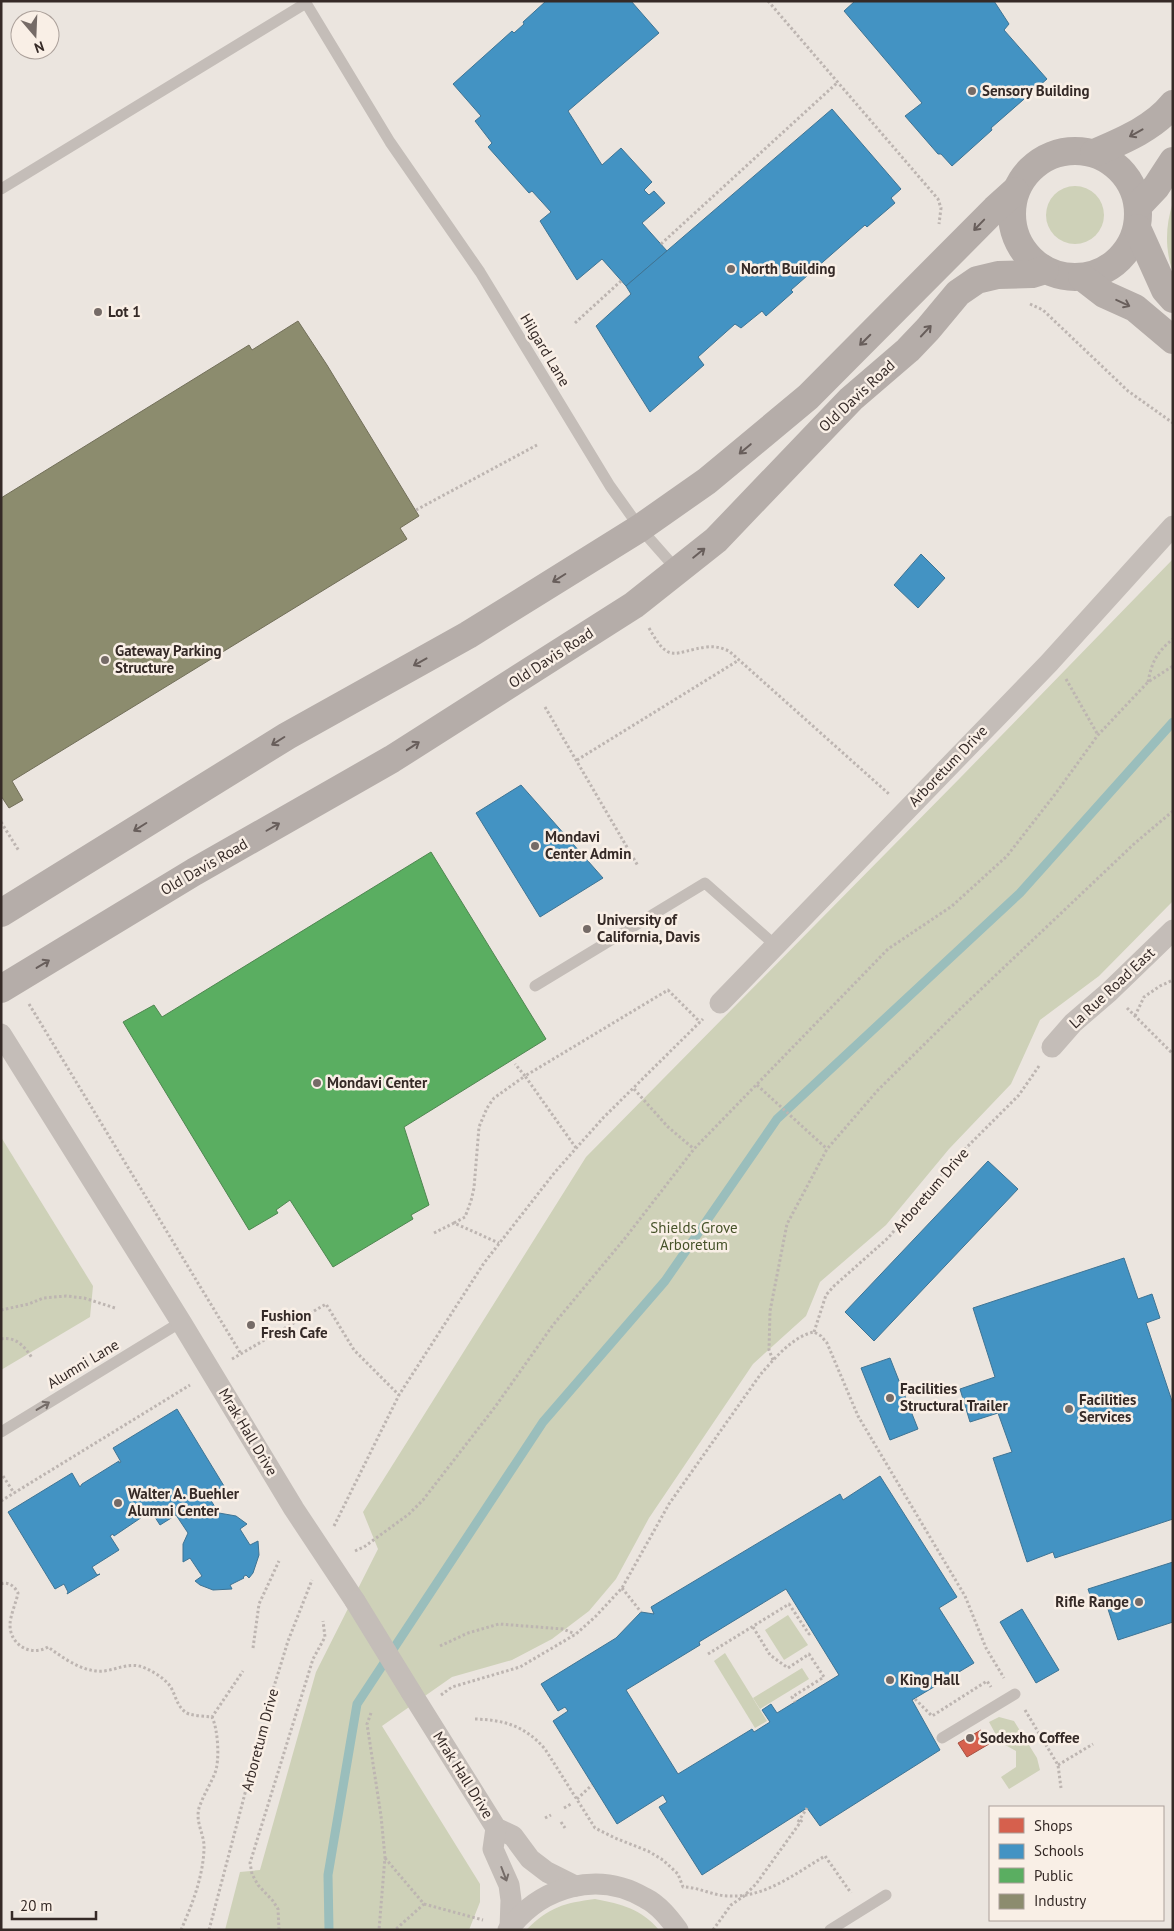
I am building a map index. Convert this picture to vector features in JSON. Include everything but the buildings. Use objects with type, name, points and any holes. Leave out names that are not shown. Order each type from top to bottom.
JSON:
[{"type":"street","points":[[1094,153],[1148,126],[1173,104]]},
{"type":"street","points":[[1173,161],[1137,217],[1130,246],[1117,261],[1100,272],[1082,277],[1063,276],[1045,270],[1030,259],[1019,245],[1012,228],[1011,210],[1015,191],[1024,175],[1039,161],[1056,153],[1075,150],[1094,153],[1111,161],[1124,174],[1133,189],[1137,217],[1165,290],[1173,299]]},
{"type":"street","points":[[1,913],[287,736],[468,635],[640,528],[707,481],[808,397],[1015,191]]},
{"type":"street","name":"Old Davis Road","points":[[1,989],[194,872],[392,759],[634,605],[716,540],[851,399],[921,336],[958,293],[977,280],[998,275],[1032,274],[1045,270]]},
{"type":"street","points":[[1082,277],[1104,294],[1135,308],[1173,340]]},
{"type":"street","name":"Arboretum Drive","points":[[720,1003],[1049,663],[1173,526]]},
{"type":"street","name":"La Rue Road East","points":[[1052,1047],[1072,1023],[1110,992],[1173,930]]},
{"type":"street","name":"Mrak Hall Drive","points":[[1,1034],[496,1828],[513,1836],[530,1859],[547,1872],[575,1886]]},
{"type":"street","name":"Mrak Hall Drive","points":[[496,1828],[493,1849],[508,1885],[511,1900],[509,1929]]},
{"type":"street","points":[[509,1929],[528,1908],[550,1895],[575,1886],[598,1883],[623,1888],[646,1898],[664,1913],[678,1930]]},
{"type":"lane","name":"Hilgard Lane","points":[[1,189],[306,2],[390,142],[480,272],[610,486],[640,528],[678,571]]},
{"type":"lane","points":[[535,986],[705,883],[775,945]]},
{"type":"lane","name":"Alumni Lane","points":[[1,1432],[181,1322]]},
{"type":"lane","points":[[942,1738],[1015,1694]]},
{"type":"lane","points":[[830,1930],[886,1896]]},
{"type":"path","points":[[768,1],[938,199],[941,208],[939,224],[941,230]]},
{"type":"path","points":[[661,244],[838,82]]},
{"type":"path","points":[[575,323],[621,281]]},
{"type":"path","points":[[1023,303],[1032,304],[1043,310],[1128,391],[1173,423]]},
{"type":"path","points":[[416,510],[537,445]]},
{"type":"path","points":[[648,627],[655,639],[671,654],[679,654],[707,647],[718,647],[729,651],[906,810]]},
{"type":"path","points":[[1148,682],[1152,663],[1162,648],[1173,639]]},
{"type":"path","points":[[577,760],[739,660]]},
{"type":"path","points":[[355,1551],[364,1547],[409,1514],[423,1500],[496,1408],[553,1325],[626,1237],[694,1149],[888,949],[952,906],[1007,856],[1098,736],[1148,682],[1173,666]]},
{"type":"path","points":[[1064,676],[1098,736]]},
{"type":"path","points":[[545,707],[638,866]]},
{"type":"path","points":[[773,1360],[769,1350],[770,1311],[787,1224],[826,1150],[878,1090],[958,1011],[1135,843],[1173,811]]},
{"type":"path","points":[[1,822],[19,851]]},
{"type":"path","points":[[1136,1016],[1144,997],[1173,980]]},
{"type":"path","points":[[434,1234],[465,1217],[474,1188],[479,1127],[487,1108],[494,1098],[526,1076],[668,990],[700,1022]]},
{"type":"path","points":[[1110,992],[1173,1054]]},
{"type":"path","points":[[27,1001],[241,1354]]},
{"type":"path","name":"Arboretum Drive","points":[[209,1930],[268,1706],[288,1641],[323,1553],[353,1486],[399,1395],[430,1345],[499,1243],[555,1172],[576,1148],[720,1003]]},
{"type":"path","name":"Arboretum Drive","points":[[814,1332],[826,1295],[888,1238],[956,1159],[1008,1108],[1052,1047]]},
{"type":"path","points":[[515,1064],[526,1076],[576,1148]]},
{"type":"path","points":[[757,1085],[826,1150]]},
{"type":"path","points":[[634,1089],[668,1127],[694,1149]]},
{"type":"path","points":[[454,1223],[499,1243]]},
{"type":"path","points":[[1,1310],[29,1304],[43,1298],[66,1296],[84,1298],[115,1308]]},
{"type":"path","points":[[225,1363],[326,1304],[354,1350],[399,1395]]},
{"type":"path","points":[[416,1700],[452,1687],[520,1667],[576,1634],[596,1616],[622,1588],[669,1504],[760,1375],[773,1360],[799,1337],[814,1332],[822,1336],[827,1343],[858,1416],[962,1590],[986,1648],[1058,1765],[1061,1788]]},
{"type":"path","points":[[1,1339],[8,1338],[17,1341],[25,1347],[32,1358]]},
{"type":"path","points":[[1,1501],[194,1382]]},
{"type":"path","points":[[3,1476],[14,1493]]},
{"type":"path","points":[[253,1648],[259,1604],[279,1561]]},
{"type":"path","points":[[1,1584],[10,1584],[18,1594],[10,1625],[13,1635],[22,1647],[28,1650],[41,1651],[48,1647],[66,1660],[96,1671],[124,1665],[144,1667],[163,1678],[169,1684],[178,1705],[188,1714],[212,1717]]},
{"type":"path","points":[[622,1588],[641,1612]]},
{"type":"path","points":[[708,1654],[789,1604],[809,1634],[812,1632]]},
{"type":"path","points":[[279,1930],[278,1909],[258,1885],[252,1874],[250,1863],[313,1659],[325,1637],[323,1621]]},
{"type":"path","points":[[440,1646],[468,1633],[499,1624],[563,1629],[576,1634]]},
{"type":"path","points":[[753,1627],[770,1655],[788,1668],[809,1654],[824,1677],[792,1697],[795,1702]]},
{"type":"path","points":[[212,1717],[243,1670]]},
{"type":"path","points":[[915,1699],[932,1716],[987,1681],[1001,1702]]},
{"type":"path","points":[[371,1713],[367,1724],[381,1816],[385,1858],[379,1930]]},
{"type":"path","points":[[181,1930],[191,1907],[203,1865],[204,1847],[198,1822],[199,1808],[216,1771],[216,1726],[212,1717]]},
{"type":"path","points":[[475,1719],[497,1720],[515,1725],[537,1740],[595,1828],[648,1851],[663,1860],[678,1874],[684,1887],[692,1887],[720,1895],[744,1896],[776,1885],[825,1856],[851,1893]]},
{"type":"path","points":[[1058,1765],[1093,1744]]},
{"type":"path","points":[[577,1799],[592,1785]]},
{"type":"path","points":[[564,1808],[571,1804]]},
{"type":"path","points":[[786,1843],[807,1808]]},
{"type":"path","points":[[545,1818],[551,1815]]},
{"type":"path","points":[[713,1930],[731,1905],[756,1884],[802,1820]]},
{"type":"path","points":[[561,1822],[565,1828]]},
{"type":"path","points":[[385,1858],[424,1904],[483,1920]]},
{"type":"path","points":[[395,1930],[424,1904]]},
{"type":"green space","points":[[1075,186],[1086,188],[1099,199],[1104,215],[1102,226],[1091,239],[1075,244],[1064,242],[1051,231],[1046,215],[1048,204],[1059,191]]},
{"type":"green space","points":[[1173,202],[1173,273],[1168,255],[1167,238],[1168,220]]},
{"type":"green space","name":"Shields Grove Arboretum","points":[[1173,559],[1173,901],[1099,976],[1040,1020],[1011,1084],[949,1149],[886,1225],[820,1282],[806,1316],[753,1364],[649,1518],[616,1579],[589,1611],[552,1639],[512,1660],[452,1677],[382,1726],[480,1884],[480,1902],[469,1930],[225,1930],[240,1872],[260,1870],[316,1672],[378,1549],[363,1512],[586,1157]]},
{"type":"green space","points":[[1,1137],[93,1286],[90,1317],[1,1370]]},
{"type":"green space","points":[[788,1615],[808,1645],[784,1660],[765,1630]]},
{"type":"green space","points":[[725,1653],[767,1721],[755,1728],[714,1661]]},
{"type":"green space","points":[[802,1668],[809,1679],[760,1709],[753,1698]]},
{"type":"green space","points":[[999,1717],[1014,1721],[1037,1758],[1040,1770],[1009,1789],[1001,1777],[1016,1767],[1016,1751],[1000,1742],[989,1722]]},
{"type":"green space","points":[[595,1899],[614,1903],[638,1912],[659,1930],[526,1930],[542,1916],[558,1907],[574,1902]]},
{"type":"waterway","points":[[329,1930],[328,1875],[357,1704],[543,1422],[665,1281],[777,1119],[1020,893],[1173,722]]},
{"type":"place","name":"Sensory Building","points":[[972,91]]},
{"type":"place","name":"North Building","points":[[731,269]]},
{"type":"place","name":"Lot 1","points":[[98,312]]},
{"type":"place","name":"Gateway Parking Structure","points":[[105,660]]},
{"type":"place","name":"Mondavi Center Admin","points":[[535,846]]},
{"type":"place","name":"University of California, Davis","points":[[587,929]]},
{"type":"place","name":"Mondavi Center","points":[[317,1083]]},
{"type":"place","name":"Fushion Fresh Cafe","points":[[251,1325]]},
{"type":"place","name":"Facilities Structural Trailer","points":[[890,1398]]},
{"type":"place","name":"Facilities Services","points":[[1069,1409]]},
{"type":"place","name":"Walter A. Buehler Alumni Center","points":[[118,1503]]},
{"type":"place","name":"Rifle Range","points":[[1139,1602]]},
{"type":"place","name":"King Hall","points":[[890,1680]]},
{"type":"place","name":"Sodexho Coffee","points":[[970,1738]]}]
